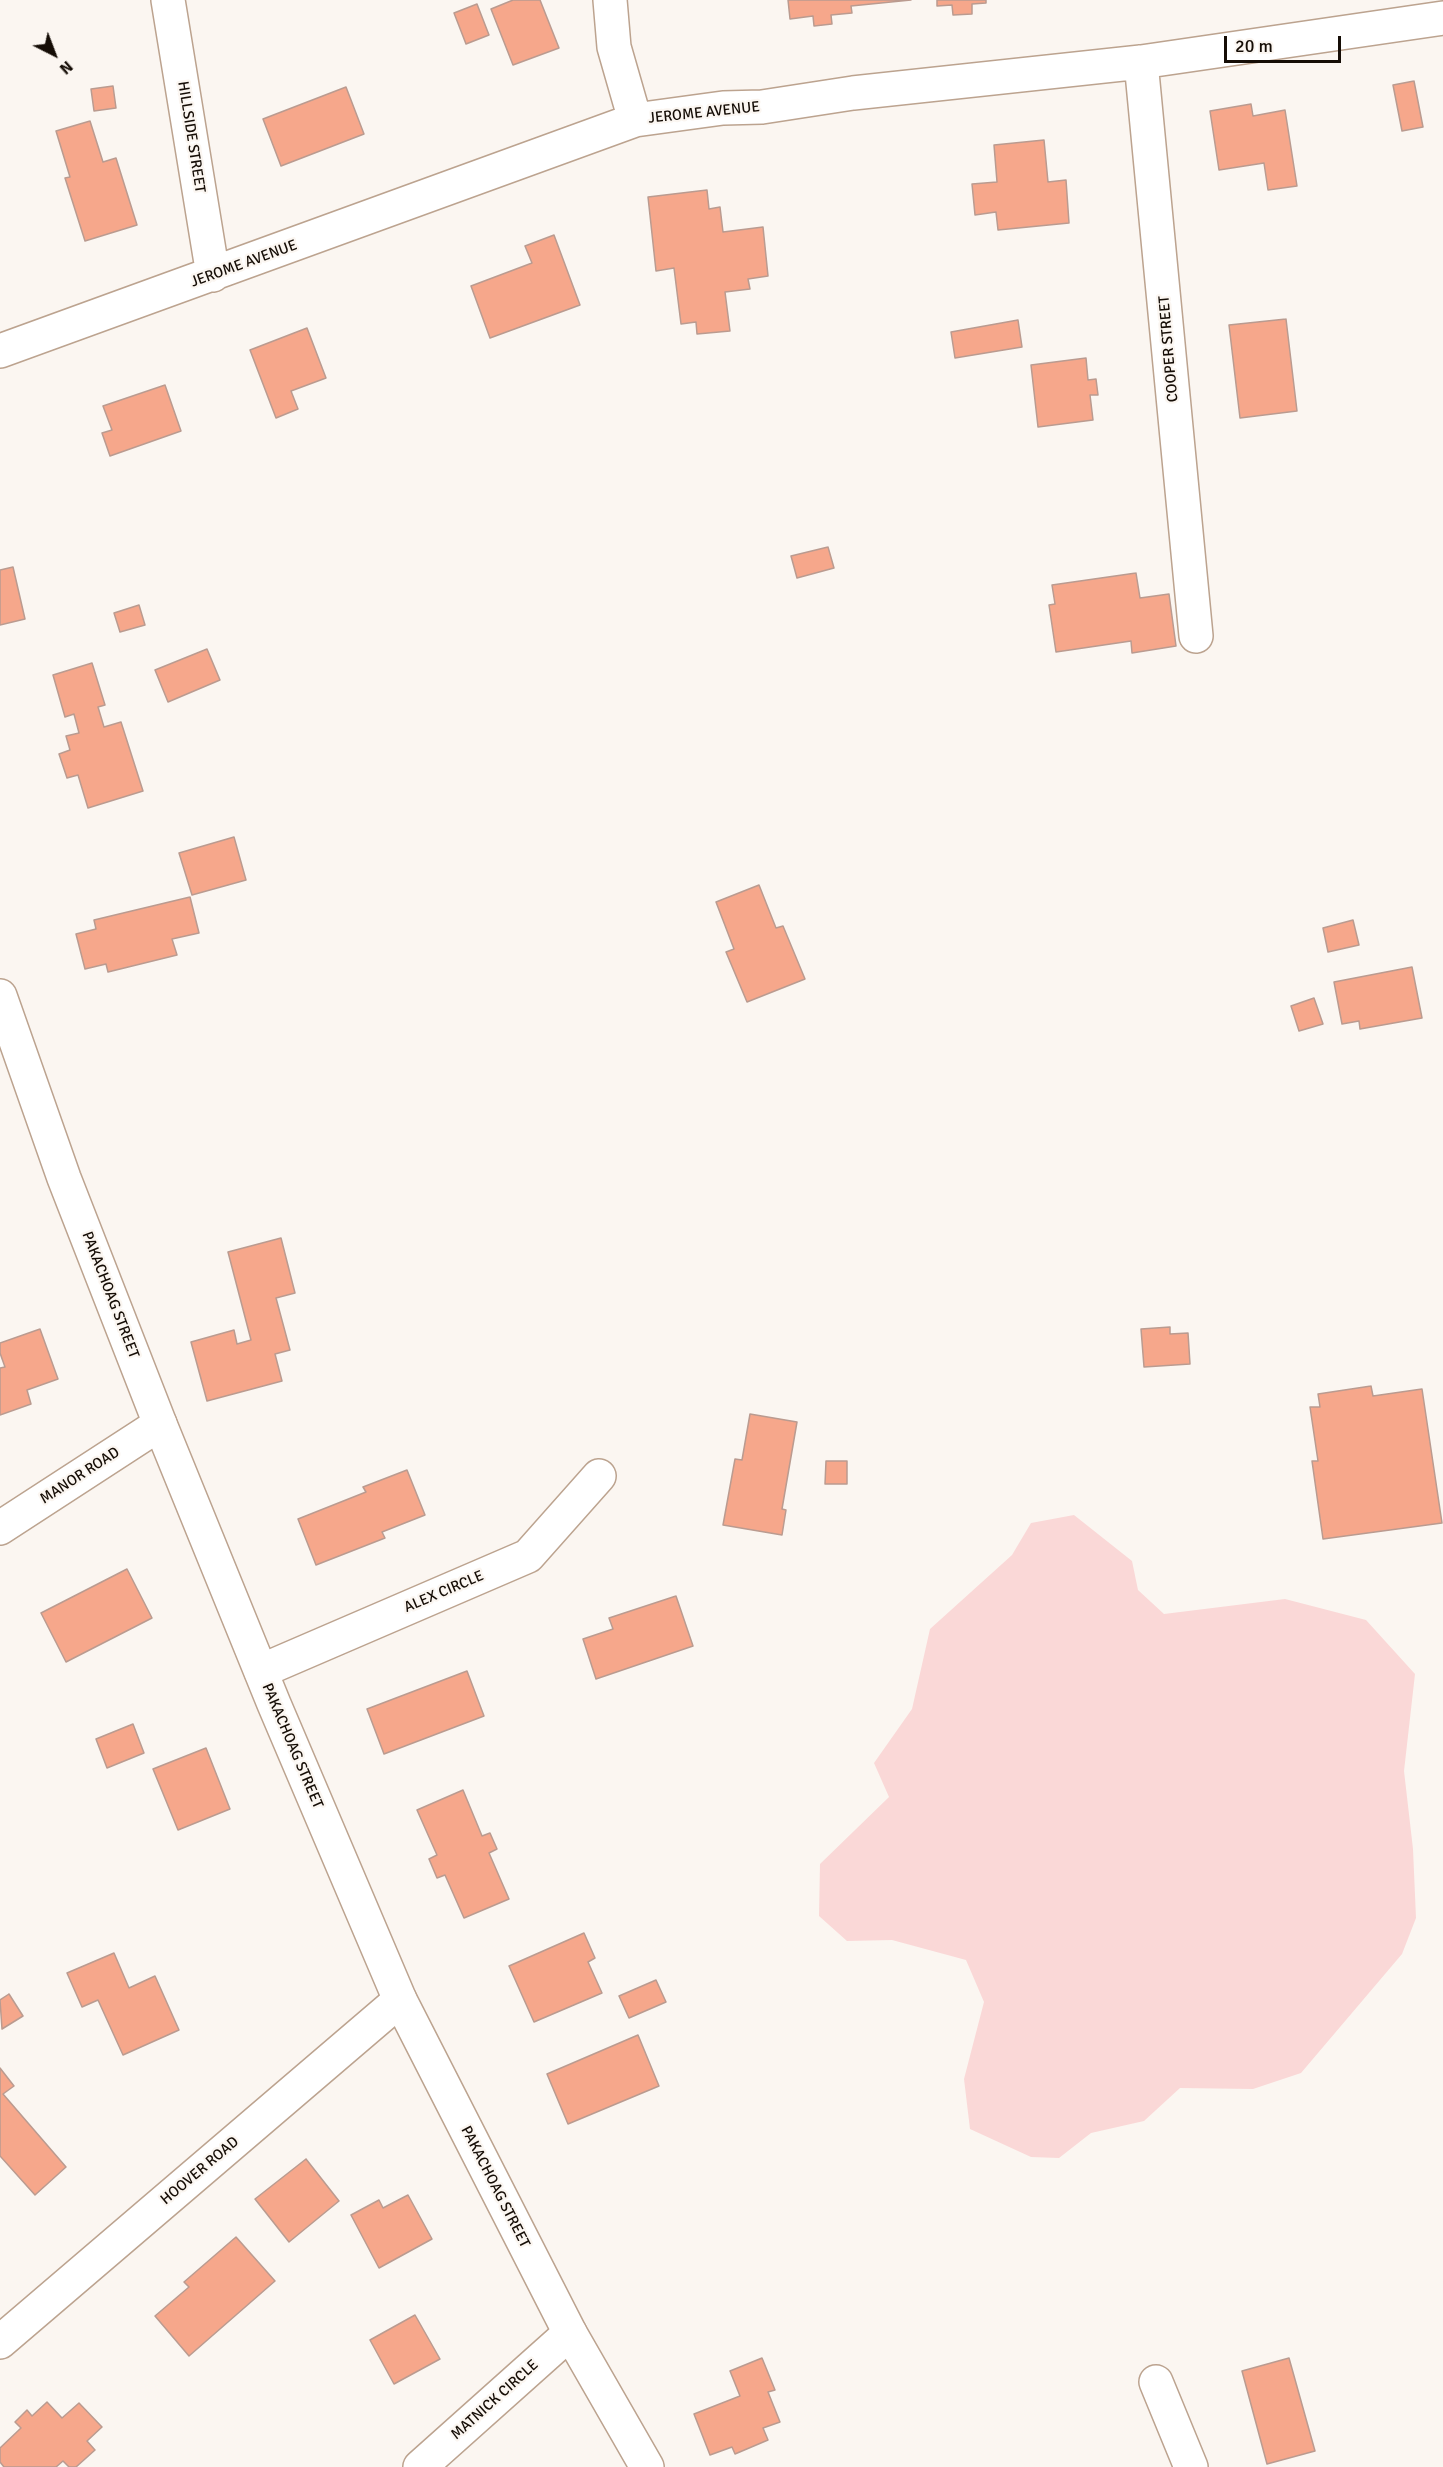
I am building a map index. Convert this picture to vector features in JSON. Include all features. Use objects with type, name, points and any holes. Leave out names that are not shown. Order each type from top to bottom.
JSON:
[{"type":"street","name":"HILLSIDE STREET","points":[[168,0],[213,275]]},
{"type":"street","points":[[610,0],[614,47],[634,120]]},
{"type":"street","name":"JEROME AVENUE","points":[[0,351],[634,120],[723,108],[762,107],[865,91],[1141,62],[1443,18]]},
{"type":"street","name":"COOPER STREET","points":[[1141,62],[1196,636]]},
{"type":"street","name":"PAKACHOAG STREET","points":[[0,996],[64,1178],[160,1424],[400,2000],[570,2333],[647,2467]]},
{"type":"street","name":"MANOR ROAD","points":[[0,1528],[160,1424]]},
{"type":"street","name":"ALEX CIRCLE","points":[[261,1671],[528,1556],[599,1476]]},
{"type":"street","name":"HOOVER ROAD","points":[[2,2336],[400,2000]]},
{"type":"street","name":"MATNICK CIRCLE","points":[[420,2467],[570,2333]]},
{"type":"street","points":[[1156,2382],[1191,2467]]},
{"type":"shaded area","points":[[1074,1515],[1132,1561],[1138,1590],[1164,1614],[1285,1599],[1366,1620],[1415,1674],[1404,1771],[1413,1849],[1416,1918],[1402,1954],[1301,2073],[1253,2089],[1180,2088],[1144,2121],[1091,2133],[1059,2158],[1031,2157],[970,2129],[964,2079],[984,2002],[966,1960],[892,1940],[847,1941],[819,1916],[820,1864],[889,1797],[874,1763],[912,1709],[930,1629],[1012,1555],[1031,1523]]},
{"type":"building","points":[[513,0],[540,0],[559,48],[513,65],[491,9]]},
{"type":"building","points":[[788,0],[911,0],[851,6],[852,13],[831,15],[832,24],[814,26],[813,16],[790,19]]},
{"type":"building","points":[[937,0],[986,0],[986,3],[972,4],[972,14],[953,15],[952,5],[937,6]]},
{"type":"building","points":[[477,4],[489,35],[466,44],[454,13]]},
{"type":"building","points":[[1414,81],[1423,127],[1402,131],[1393,85]]},
{"type":"building","points":[[113,86],[116,108],[94,111],[91,89]]},
{"type":"building","points":[[346,87],[364,134],[281,166],[263,119]]},
{"type":"building","points":[[1251,104],[1253,116],[1285,110],[1297,186],[1268,190],[1264,163],[1219,170],[1210,111]]},
{"type":"building","points":[[90,121],[103,162],[116,158],[137,225],[85,241],[65,178],[70,177],[56,131]]},
{"type":"building","points":[[1044,140],[1048,182],[1066,180],[1069,223],[998,230],[996,212],[975,215],[972,184],[997,182],[994,145]]},
{"type":"building","points":[[707,190],[709,209],[720,207],[723,232],[763,227],[768,276],[748,279],[750,289],[725,292],[730,331],[697,334],[696,322],[681,324],[674,268],[656,271],[648,197]]},
{"type":"building","points":[[554,235],[580,305],[490,338],[471,286],[532,263],[525,246]]},
{"type":"building","points":[[1286,319],[1297,411],[1240,418],[1229,325]]},
{"type":"building","points":[[1018,320],[1022,347],[955,358],[951,332]]},
{"type":"building","points":[[307,328],[326,378],[291,391],[298,409],[276,418],[250,350]]},
{"type":"building","points":[[1086,358],[1088,380],[1096,379],[1098,395],[1090,395],[1093,420],[1038,427],[1031,365]]},
{"type":"building","points":[[165,385],[181,431],[110,456],[102,433],[112,430],[103,406]]},
{"type":"building","points":[[828,547],[834,568],[797,578],[791,556]]},
{"type":"building","points":[[13,567],[25,619],[0,625],[0,570]]},
{"type":"building","points":[[1136,573],[1140,598],[1169,594],[1176,646],[1132,653],[1131,641],[1056,652],[1049,605],[1055,604],[1052,585]]},
{"type":"building","points":[[139,605],[145,625],[120,632],[114,613]]},
{"type":"building","points":[[207,649],[220,680],[168,702],[155,670]]},
{"type":"building","points":[[92,663],[105,705],[98,707],[104,727],[121,722],[143,791],[88,808],[78,775],[67,778],[59,754],[70,750],[66,736],[79,733],[74,714],[65,717],[53,675]]},
{"type":"building","points":[[234,837],[246,880],[192,895],[179,853]]},
{"type":"building","points":[[759,885],[776,928],[783,926],[805,979],[747,1002],[726,952],[734,949],[716,902]]},
{"type":"building","points":[[190,897],[199,933],[172,939],[177,955],[108,972],[106,964],[85,969],[76,934],[96,929],[94,920]]},
{"type":"building","points":[[1353,920],[1359,945],[1328,952],[1323,928]]},
{"type":"building","points":[[1412,967],[1422,1018],[1360,1029],[1359,1021],[1342,1024],[1334,982]]},
{"type":"building","points":[[1314,998],[1323,1024],[1299,1031],[1291,1006]]},
{"type":"building","points":[[281,1238],[295,1293],[276,1298],[290,1350],[275,1354],[282,1381],[207,1401],[191,1342],[234,1330],[237,1344],[251,1340],[228,1252]]},
{"type":"building","points":[[1170,1327],[1170,1334],[1188,1333],[1190,1364],[1144,1367],[1141,1329]]},
{"type":"building","points":[[40,1329],[58,1379],[27,1390],[31,1404],[0,1415],[0,1368],[5,1367],[0,1353],[0,1343]]},
{"type":"building","points":[[1371,1386],[1373,1396],[1422,1389],[1442,1523],[1323,1539],[1312,1461],[1318,1461],[1310,1407],[1320,1407],[1318,1394]]},
{"type":"building","points":[[750,1414],[797,1422],[782,1509],[786,1510],[782,1535],[723,1525],[735,1459],[742,1460]]},
{"type":"building","points":[[826,1461],[847,1461],[847,1484],[825,1484]]},
{"type":"building","points":[[407,1470],[425,1515],[382,1532],[385,1538],[316,1565],[298,1519],[366,1492],[363,1487]]},
{"type":"building","points":[[127,1569],[152,1618],[66,1662],[41,1613]]},
{"type":"building","points":[[676,1596],[693,1646],[596,1679],[583,1639],[613,1629],[609,1618]]},
{"type":"building","points":[[467,1671],[484,1716],[384,1754],[367,1709]]},
{"type":"building","points":[[133,1724],[144,1753],[107,1768],[96,1739]]},
{"type":"building","points":[[206,1748],[230,1809],[178,1830],[153,1769]]},
{"type":"building","points":[[463,1790],[482,1836],[490,1833],[497,1849],[489,1853],[509,1899],[464,1918],[445,1875],[437,1878],[429,1859],[437,1855],[417,1810]]},
{"type":"building","points":[[584,1933],[595,1958],[588,1962],[602,1993],[534,2022],[509,1966]]},
{"type":"building","points":[[114,1953],[129,1988],[155,1976],[179,2030],[123,2055],[98,2000],[82,2007],[67,1973]]},
{"type":"building","points":[[656,1980],[666,2002],[629,2018],[619,1996]]},
{"type":"building","points":[[9,1994],[23,2016],[2,2029],[0,2000]]},
{"type":"building","points":[[638,2035],[659,2086],[568,2124],[547,2074]]},
{"type":"building","points":[[0,2068],[14,2086],[3,2094],[66,2167],[35,2195],[0,2156]]},
{"type":"building","points":[[306,2159],[339,2201],[289,2242],[255,2199]]},
{"type":"building","points":[[408,2195],[432,2239],[379,2268],[351,2215],[379,2200],[383,2208]]},
{"type":"building","points":[[236,2237],[275,2281],[189,2356],[155,2316],[189,2287],[184,2282]]},
{"type":"building","points":[[415,2315],[440,2359],[394,2384],[370,2340]]},
{"type":"building","points":[[762,2358],[775,2390],[768,2392],[780,2422],[763,2428],[768,2440],[735,2454],[732,2447],[710,2455],[694,2414],[740,2396],[730,2371]]},
{"type":"building","points":[[1289,2358],[1315,2451],[1267,2464],[1242,2371]]},
{"type":"building","points":[[47,2402],[62,2418],[79,2403],[102,2427],[87,2441],[95,2450],[76,2467],[69,2467],[63,2461],[56,2467],[4,2467],[0,2462],[0,2448],[21,2428],[15,2422],[27,2410],[32,2416]]}]
